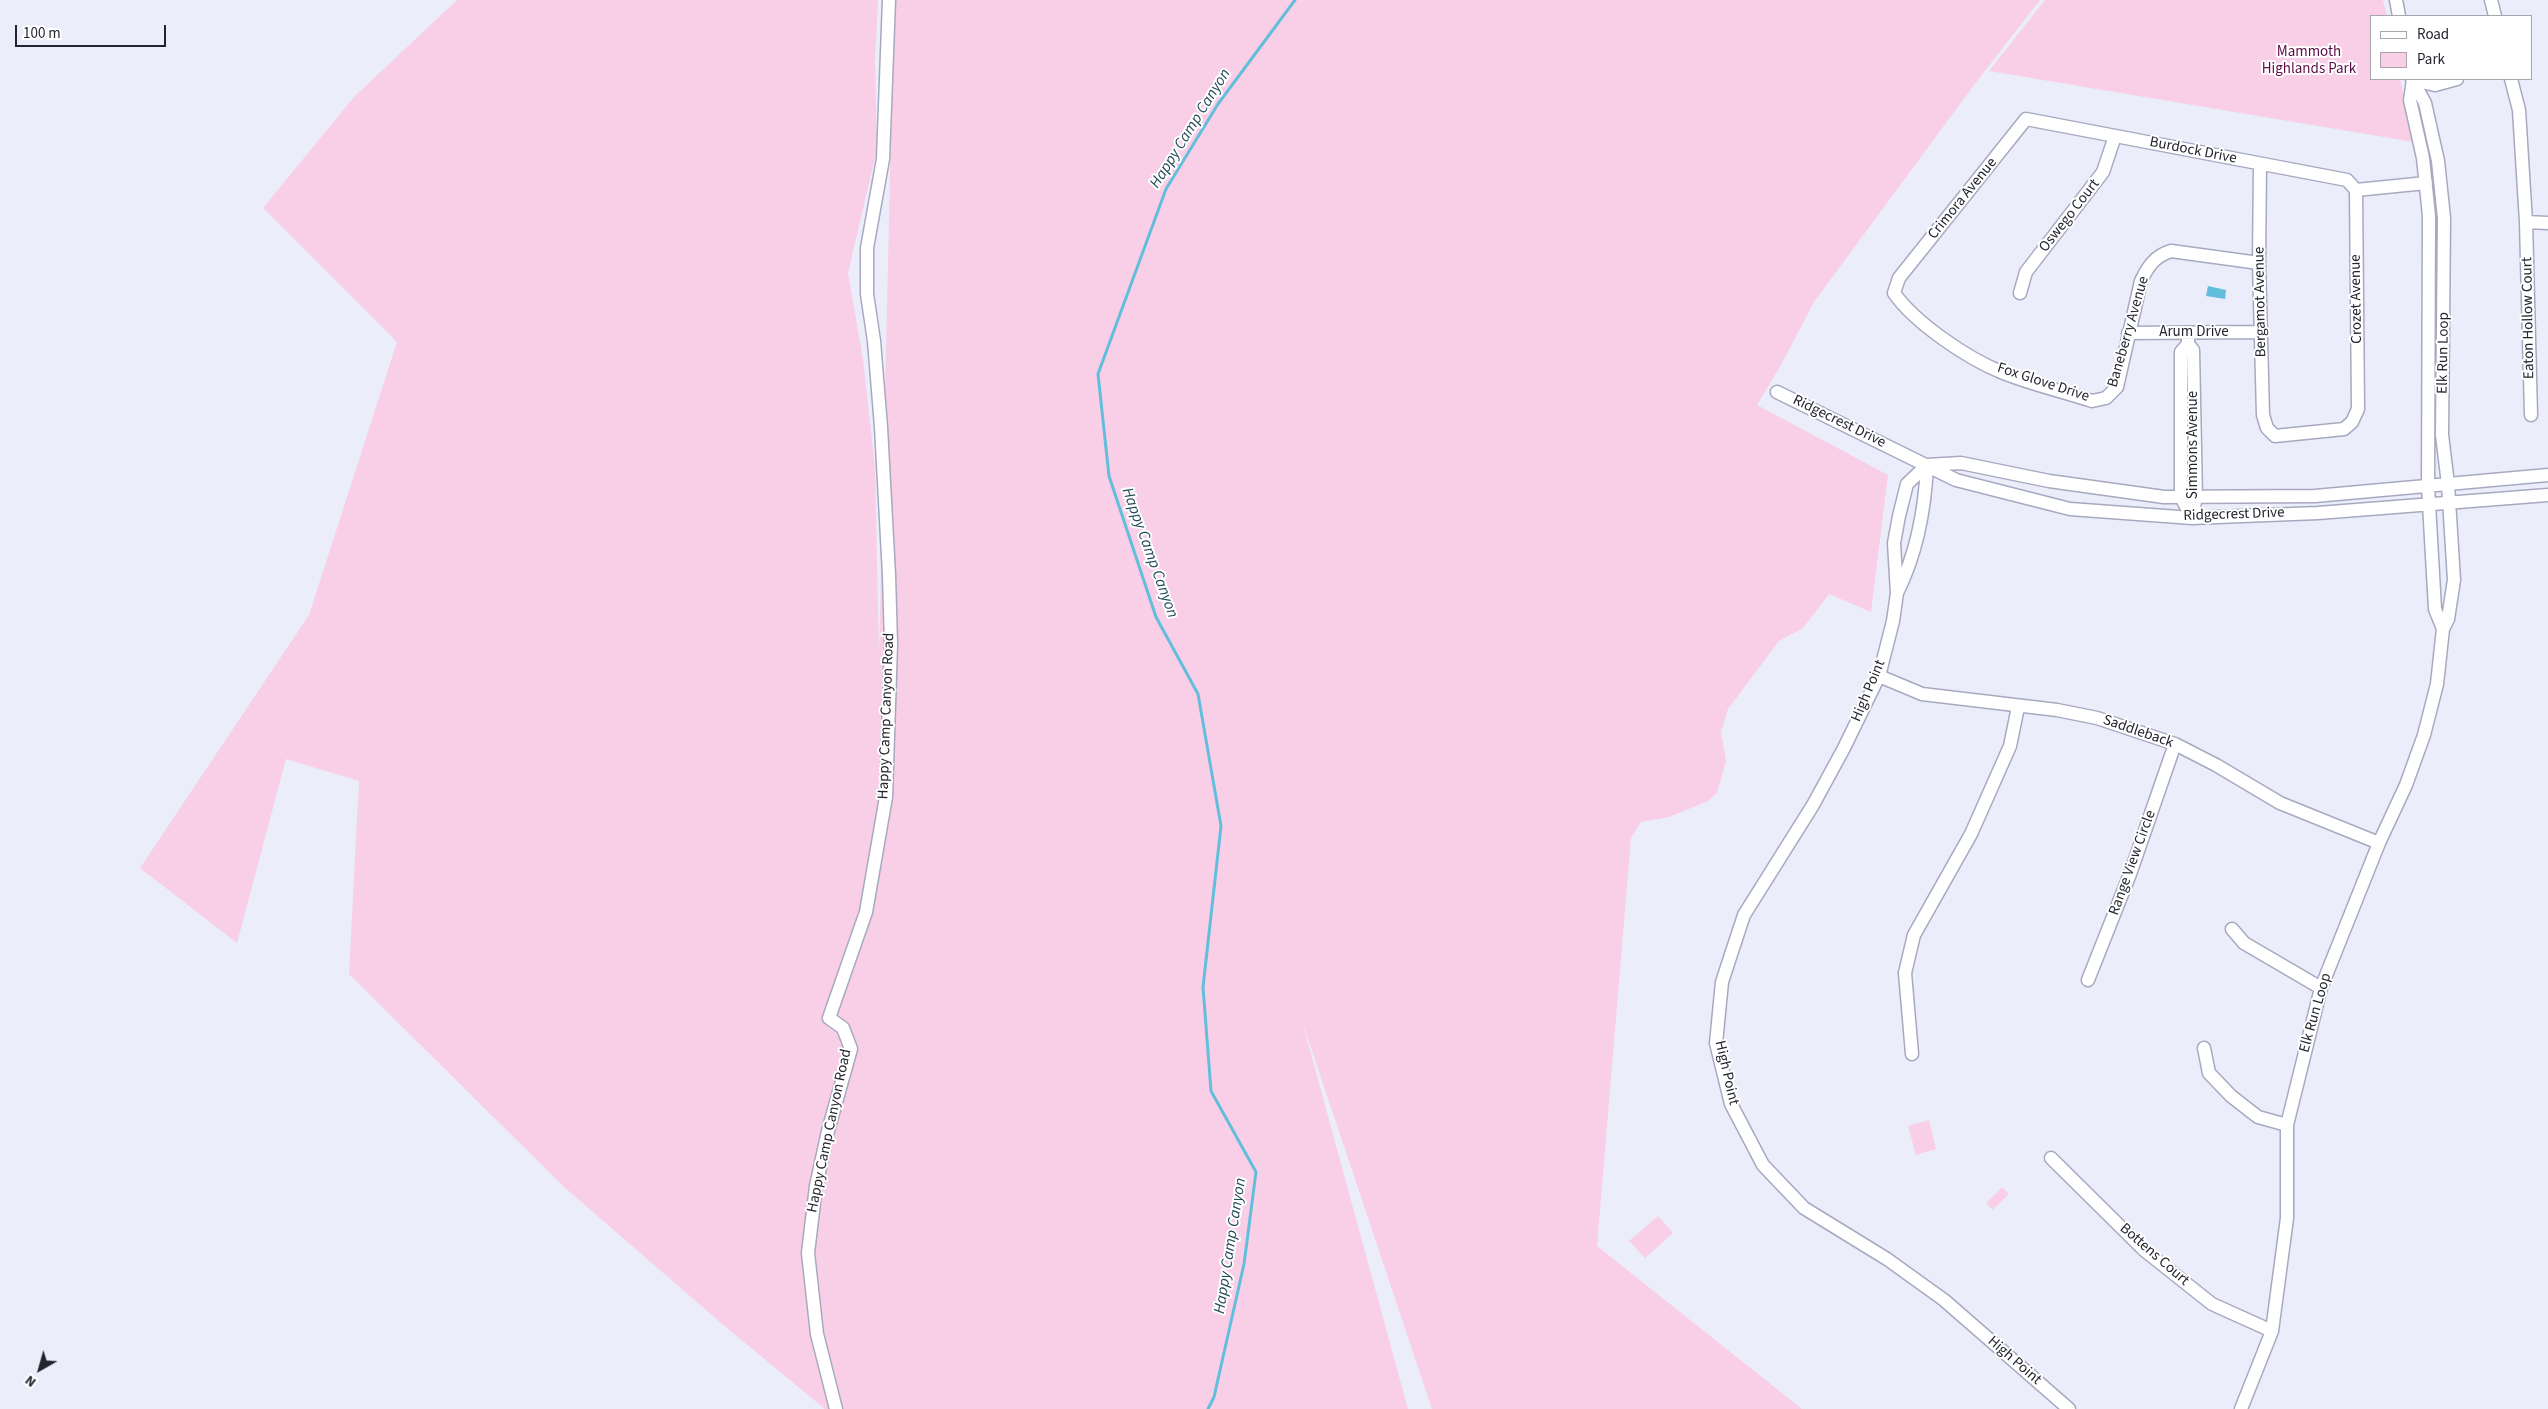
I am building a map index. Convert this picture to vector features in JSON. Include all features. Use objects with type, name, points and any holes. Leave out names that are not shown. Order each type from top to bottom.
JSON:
[{"type":"street","name":"Happy Camp Canyon Road","points":[[836,1409],[816,1334],[808,1253],[816,1186],[851,1048],[843,1028],[829,1018],[866,912],[886,797],[891,644],[889,585],[881,427],[874,341],[867,294],[867,248],[884,159],[889,0]]},
{"type":"street","points":[[2396,0],[2399,15]]},
{"type":"street","points":[[2490,0],[2495,15]]},
{"type":"street","name":"Elk Run Loop","points":[[2413,80],[2410,100],[2424,158],[2429,216],[2428,503],[2435,609],[2443,629]]},
{"type":"street","name":"Elk Run Loop","points":[[2241,1409],[2272,1332],[2287,1218],[2287,1125],[2321,988],[2379,844],[2406,785],[2424,735],[2438,684],[2443,629],[2448,619],[2454,580],[2448,484],[2442,435],[2444,218],[2438,161],[2425,103],[2414,80]]},
{"type":"street","points":[[2417,80],[2435,85],[2453,80]]},
{"type":"street","name":"Eaton Hollow Court","points":[[2511,80],[2519,110],[2526,222],[2531,415]]},
{"type":"street","name":"Burdock Drive","points":[[2026,119],[2347,180],[2356,190]]},
{"type":"street","name":"Crimora Avenue","points":[[1899,278],[2026,119]]},
{"type":"street","name":"Oswego Court","points":[[2020,293],[2026,272],[2103,172],[2116,136]]},
{"type":"street","name":"Bergamot Avenue","points":[[2260,164],[2259,263],[2263,415],[2267,428],[2275,436]]},
{"type":"street","points":[[2356,190],[2426,183]]},
{"type":"street","name":"Crozet Avenue","points":[[2275,436],[2344,429],[2352,422],[2358,409],[2356,190]]},
{"type":"street","points":[[2526,222],[2548,223]]},
{"type":"street","name":"Baneberry Avenue","points":[[2112,394],[2118,381],[2141,281],[2147,268],[2160,254],[2171,251],[2259,263]]},
{"type":"street","name":"Fox Glove Drive","points":[[1899,278],[1894,293],[1903,305],[1939,337],[2000,372],[2092,401],[2106,398],[2112,394]]},
{"type":"street","name":"Arum Drive","points":[[2128,333],[2188,338],[2261,332]]},
{"type":"street","name":"Simmons Avenue","points":[[2188,338],[2193,350],[2196,497],[2192,518]]},
{"type":"street","name":"Simmons Avenue","points":[[2188,338],[2181,352],[2181,497],[2192,518]]},
{"type":"street","name":"Ridgecrest Drive","points":[[1777,392],[1956,480],[2070,509],[2192,518],[2318,513],[2548,494]]},
{"type":"street","name":"Ridgecrest Drive","points":[[1927,465],[1961,463],[2049,481],[2164,497],[2315,496],[2548,475]]},
{"type":"street","name":"High Point","points":[[1897,593],[1894,577],[1896,554],[1894,543],[1907,484],[1927,465]]},
{"type":"street","name":"High Point","points":[[1927,465],[1926,496],[1921,514],[1917,543],[1897,593],[1893,621],[1879,676],[1844,748],[1813,805],[1744,915],[1722,982],[1716,1043],[1731,1104],[1763,1165],[1804,1208],[1887,1259],[1944,1300],[2069,1409]]},
{"type":"street","points":[[1896,554],[1909,559],[1912,556]]},
{"type":"street","name":"Saddleback","points":[[1879,676],[1922,694],[2018,707],[2058,710],[2097,718],[2175,744],[2216,765],[2280,803],[2379,844]]},
{"type":"street","points":[[1912,1054],[1905,973],[1914,935],[1970,834],[2010,746],[2018,707]]},
{"type":"street","name":"Range View Circle","points":[[2088,980],[2130,874],[2175,744]]},
{"type":"street","points":[[2232,929],[2244,943],[2321,988]]},
{"type":"street","points":[[2204,1048],[2209,1073],[2231,1096],[2258,1117],[2287,1125]]},
{"type":"street","name":"Bottens Court","points":[[2051,1158],[2144,1250],[2212,1304],[2272,1332]]},
{"type":"green space","points":[[457,0],[878,0],[875,61],[877,149],[848,273],[863,359],[875,467],[879,656],[894,0],[2040,0],[1974,85],[1814,302],[1782,363],[1757,405],[1888,475],[1871,612],[1829,594],[1803,628],[1779,641],[1728,709],[1721,732],[1726,761],[1717,793],[1708,801],[1669,817],[1641,822],[1631,838],[1597,1246],[1802,1409],[1432,1409],[1302,1021],[1408,1409],[825,1409],[728,1329],[564,1187],[349,974],[359,781],[286,759],[237,943],[140,868],[309,615],[397,342],[263,208],[354,97]]},
{"type":"green space","name":"Mammoth Highlands Park","points":[[2045,0],[2383,0],[2387,15],[2370,15],[2370,80],[2400,80],[2414,142],[1989,71]]},
{"type":"green space","points":[[1929,1120],[1936,1149],[1916,1155],[1908,1126]]},
{"type":"green space","points":[[2002,1187],[2009,1194],[1993,1210],[1986,1203]]},
{"type":"green space","points":[[1658,1216],[1673,1233],[1645,1258],[1629,1241]]},
{"type":"water","points":[[2208,286],[2226,290],[2225,299],[2206,296]]},
{"type":"waterway","name":"Happy Camp Canyon","points":[[1208,1409],[1214,1397],[1244,1264],[1256,1172],[1211,1091],[1203,987],[1221,826],[1198,694],[1156,617],[1109,476],[1098,374],[1166,189],[1218,104],[1295,0]]}]
